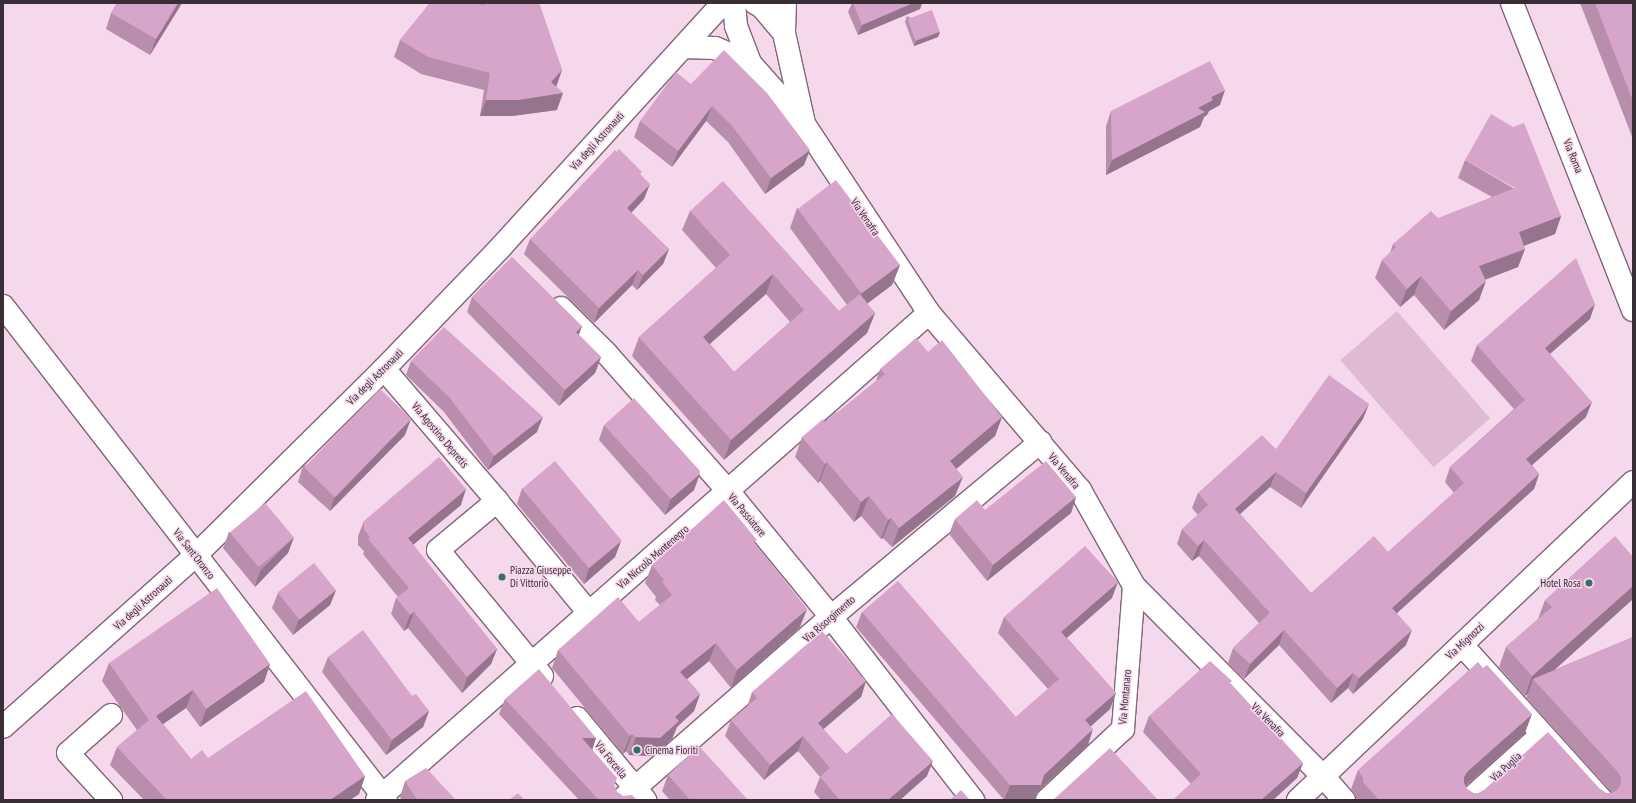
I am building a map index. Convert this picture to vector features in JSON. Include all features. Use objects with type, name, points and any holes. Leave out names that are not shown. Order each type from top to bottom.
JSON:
[{"type":"street","name":"Via degli Astronauti","points":[[3,727],[195,556],[384,369],[500,248],[723,3]]},
{"type":"street","name":"Via Venafra","points":[[734,3],[736,26],[750,63],[804,124],[929,313],[1080,490],[1134,586],[1323,776],[1344,800]]},
{"type":"street","name":"Via Venafra","points":[[755,3],[762,7],[784,33]]},
{"type":"street","name":"Via Venafra","points":[[785,3],[784,33],[804,124]]},
{"type":"street","name":"Via Roma","points":[[1512,3],[1633,310]]},
{"type":"street","name":"Via Venafra","points":[[683,48],[715,48],[750,63]]},
{"type":"street","points":[[500,248],[517,264]]},
{"type":"street","name":"Via Passiatore","points":[[545,292],[606,353],[728,491],[831,617],[973,800]]},
{"type":"street","name":"Via Sant'Oronzo","points":[[3,306],[382,799]]},
{"type":"street","name":"Via Niccolò Montenegro","points":[[382,799],[589,613],[929,313]]},
{"type":"street","name":"Via Agostino Depretis","points":[[384,369],[497,501]]},
{"type":"street","name":"Via Risorgimento","points":[[633,796],[831,617],[1040,442]]},
{"type":"street","name":"Via Mignozzi","points":[[1298,800],[1633,482]]},
{"type":"street","points":[[532,664],[438,550],[497,501],[589,613]]},
{"type":"street","name":"Via Montanaro","points":[[1047,800],[1123,729],[1134,586]]},
{"type":"street","points":[[1462,645],[1602,800]]},
{"type":"street","name":"Via Forcella","points":[[532,664],[561,699],[633,796]]},
{"type":"street","points":[[111,715],[68,753],[112,800]]},
{"type":"street","name":"Via Puglia","points":[[1469,800],[1542,734]]},
{"type":"shaded area","points":[[1397,311],[1490,418],[1434,467],[1340,360]]},
{"type":"building","points":[[117,3],[178,3],[156,39],[111,13]]},
{"type":"building","points":[[430,3],[476,3],[485,6],[483,3],[539,3],[562,70],[551,82],[563,93],[518,100],[486,100],[490,73],[428,57],[400,40]]},
{"type":"building","points":[[853,3],[913,3],[862,25]]},
{"type":"building","points":[[1595,3],[1633,3],[1633,101]]},
{"type":"building","points":[[932,10],[940,32],[915,41],[908,19]]},
{"type":"building","points":[[724,50],[767,93],[810,150],[771,178],[733,127],[712,106],[678,151],[640,121],[676,72],[691,84]]},
{"type":"building","points":[[1210,61],[1225,90],[1211,97],[1213,100],[1198,108],[1205,112],[1112,160],[1111,111]]},
{"type":"building","points":[[1491,114],[1513,127],[1524,123],[1561,216],[1519,232],[1525,249],[1479,266],[1486,281],[1451,311],[1421,276],[1407,289],[1382,260],[1396,247],[1393,244],[1431,211],[1438,218],[1515,188],[1465,160]]},
{"type":"building","points":[[619,149],[642,172],[640,174],[650,184],[627,208],[669,249],[643,275],[638,270],[599,308],[530,239],[615,150],[617,152]]},
{"type":"building","points":[[836,180],[900,265],[861,294],[798,209]]},
{"type":"building","points":[[723,181],[839,311],[860,294],[875,313],[731,440],[639,337],[730,255],[690,211]],"holes":[[[773,274],[804,310],[734,372],[703,337]]]},
{"type":"building","points":[[512,257],[582,326],[576,332],[601,357],[565,390],[472,297]]},
{"type":"building","points":[[1576,258],[1595,304],[1545,348],[1592,402],[1526,459],[1539,474],[1392,608],[1412,630],[1359,678],[1353,673],[1337,688],[1284,630],[1250,664],[1233,648],[1270,613],[1204,540],[1198,546],[1182,529],[1208,505],[1198,493],[1262,435],[1276,449],[1329,375],[1369,404],[1306,493],[1276,472],[1235,509],[1311,593],[1374,536],[1388,552],[1464,483],[1450,467],[1525,400],[1477,345]]},
{"type":"building","points":[[444,327],[543,417],[494,456],[449,397],[411,361]]},
{"type":"building","points":[[916,338],[928,352],[942,340],[1002,417],[950,461],[963,477],[899,528],[891,518],[888,520],[869,496],[861,502],[827,462],[825,464],[802,437],[823,419],[825,422],[836,412],[837,413],[885,374],[880,369]]},
{"type":"building","points":[[380,389],[411,419],[335,497],[304,467]]},
{"type":"building","points":[[634,398],[700,471],[700,474],[671,499],[604,425]]},
{"type":"building","points":[[439,457],[466,489],[408,538],[497,649],[467,677],[414,612],[410,615],[396,598],[409,588],[368,539],[370,537],[364,529],[364,521]]},
{"type":"building","points":[[555,461],[622,541],[589,568],[522,489]]},
{"type":"building","points":[[1046,461],[1076,497],[993,565],[955,519],[977,500],[985,510]]},
{"type":"building","points":[[724,500],[757,540],[754,542],[807,609],[737,670],[716,643],[680,672],[700,694],[675,717],[679,721],[660,738],[636,737],[632,734],[630,736],[558,650],[618,597],[639,622],[672,595],[662,582],[664,580],[652,565]]},
{"type":"building","points":[[265,503],[294,537],[259,567],[230,533]]},
{"type":"building","points":[[1615,536],[1633,557],[1633,586],[1532,676],[1506,647],[1552,607],[1545,600]]},
{"type":"building","points":[[1085,546],[1118,582],[1061,632],[1116,693],[1085,720],[1093,729],[1044,775],[1041,785],[1010,785],[862,612],[898,581],[1016,717],[1059,679],[1004,617]]},
{"type":"building","points":[[314,563],[336,590],[300,620],[277,593]]},
{"type":"building","points":[[217,588],[270,664],[206,709],[193,690],[156,716],[191,759],[202,750],[208,758],[306,691],[365,776],[330,800],[167,800],[117,747],[149,720],[109,663]]},
{"type":"building","points":[[363,630],[412,696],[416,694],[429,711],[392,740],[328,657]]},
{"type":"building","points":[[822,631],[866,681],[818,723],[846,754],[892,714],[933,761],[888,800],[840,800],[820,777],[830,768],[803,736],[770,765],[731,720],[757,698],[752,692]]},
{"type":"building","points":[[1633,637],[1633,800],[1379,800],[1363,782],[1363,778],[1358,770],[1478,662],[1483,668],[1487,665],[1532,714],[1467,772],[1464,777],[1464,783],[1467,789],[1473,793],[1478,793],[1484,790],[1548,732],[1600,789],[1606,793],[1612,793],[1617,790],[1621,784],[1621,778],[1618,772],[1533,679]]},
{"type":"building","points":[[1210,661],[1232,681],[1230,683],[1303,763],[1261,800],[1173,800],[1201,774],[1149,716]]},
{"type":"building","points":[[539,669],[596,738],[582,738],[617,778],[614,786],[617,792],[623,796],[632,795],[637,800],[599,800],[505,699]]},
{"type":"building","points":[[699,746],[748,800],[690,800],[668,775]]},
{"type":"building","points":[[1110,748],[1158,800],[1053,800]]},
{"type":"building","points":[[426,768],[456,800],[417,800],[405,781]]},
{"type":"building","points":[[961,790],[970,800],[950,800]]},
{"type":"building","points":[[518,793],[524,800],[509,800]]},
{"type":"place","name":"Piazza Giuseppe Di Vittorio","points":[[502,577]]},
{"type":"place","name":"Hotel Rosa","points":[[1589,583]]},
{"type":"place","name":"Cinema Fioriti","points":[[637,750]]}]
